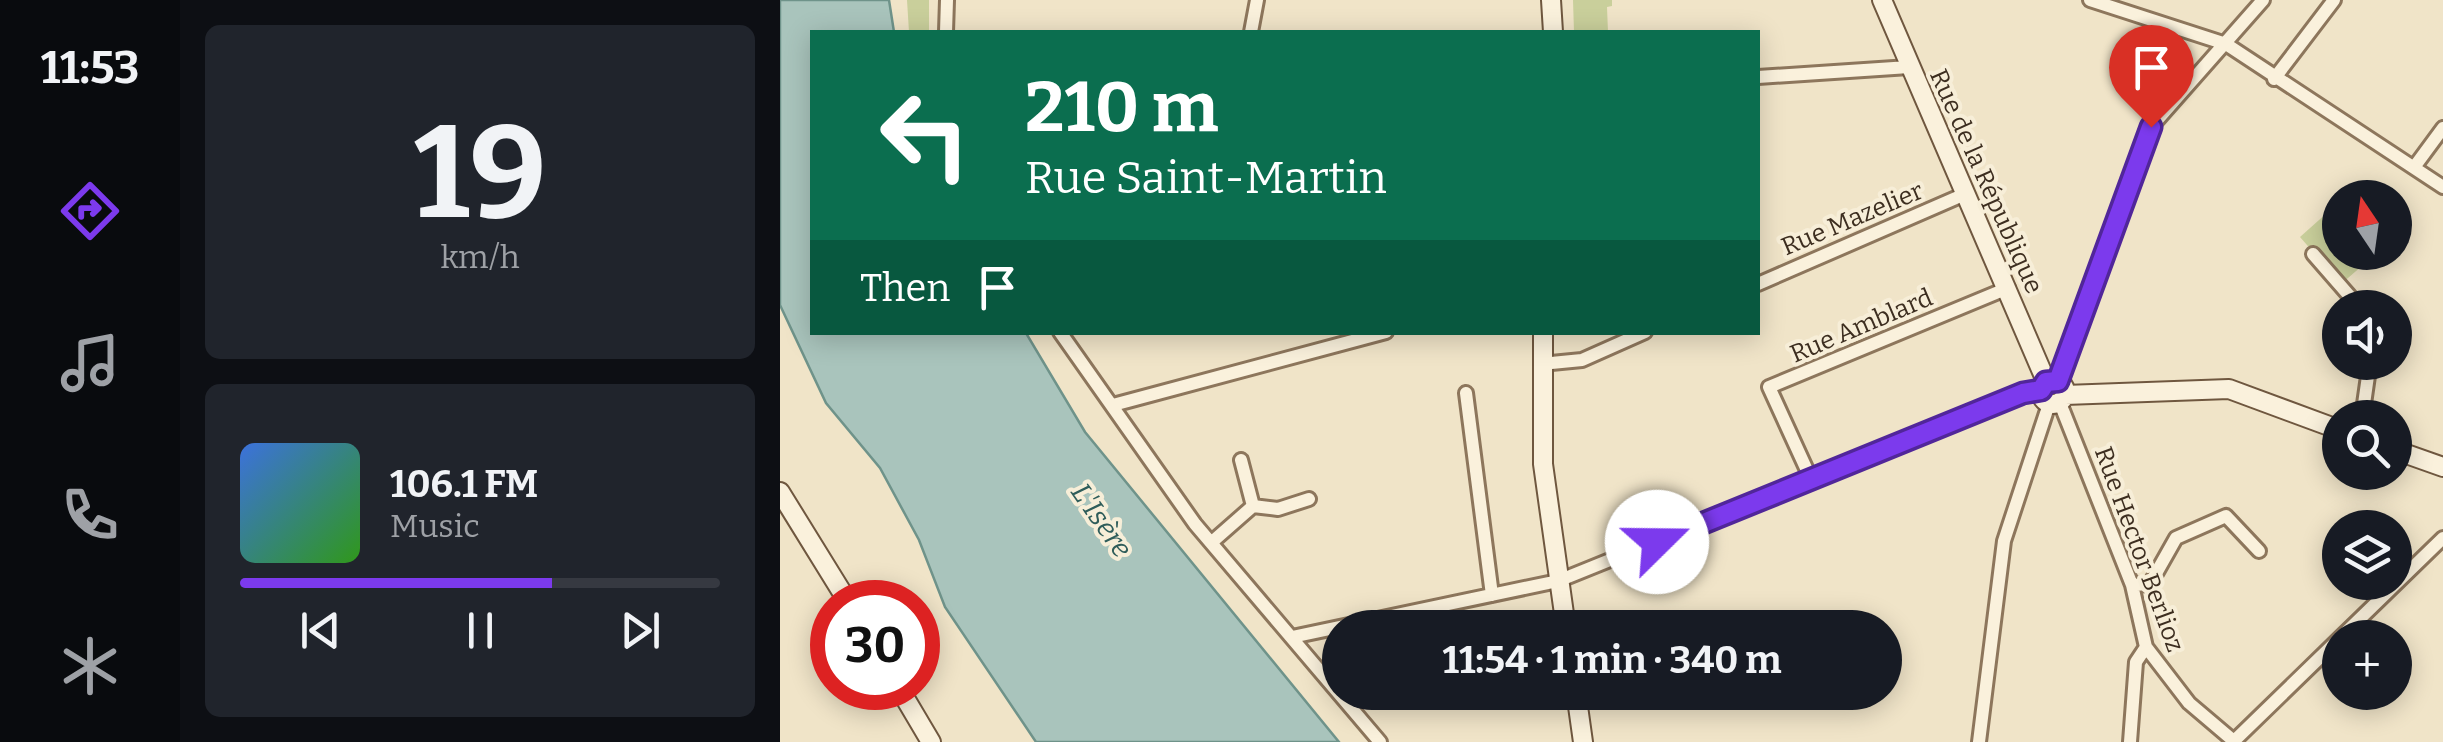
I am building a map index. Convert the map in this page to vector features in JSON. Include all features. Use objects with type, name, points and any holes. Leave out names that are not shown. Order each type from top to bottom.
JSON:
[{"type":"street","points":[[946,30],[947,0]]},
{"type":"street","points":[[1251,30],[1257,0]]},
{"type":"street","points":[[1551,0],[1553,30]]},
{"type":"street","name":"Rue de la République","points":[[1882,0],[2053,392]]},
{"type":"street","points":[[2090,0],[2226,44],[2274,80],[2443,187]]},
{"type":"street","points":[[1980,742],[2004,541],[2053,392],[2151,127],[2263,0]]},
{"type":"street","points":[[2274,80],[2334,0]]},
{"type":"street","points":[[1760,78],[1908,67]]},
{"type":"street","points":[[2415,166],[2443,128]]},
{"type":"street","name":"Rue Mazelier","points":[[1760,283],[1965,194]]},
{"type":"street","points":[[2312,254],[2344,290]]},
{"type":"street","name":"Rue Amblard","points":[[1811,479],[1770,388],[2008,288]]},
{"type":"street","points":[[1067,335],[1113,406],[1212,542],[1380,742]]},
{"type":"street","points":[[1327,335],[1330,348]]},
{"type":"street","points":[[1113,406],[1376,335]]},
{"type":"street","points":[[1543,335],[1543,464],[1563,610]]},
{"type":"street","points":[[1541,364],[1582,360],[1638,335]]},
{"type":"street","points":[[1292,636],[1558,581],[2023,393],[2229,389],[2322,423]]},
{"type":"street","name":"Rue Hector Berlioz","points":[[2053,392],[2132,584],[2146,647],[2189,702],[2234,742]]},
{"type":"street","points":[[1466,393],[1492,595]]},
{"type":"street","points":[[2412,456],[2443,467]]},
{"type":"street","points":[[1240,460],[1253,506]]},
{"type":"street","points":[[780,492],[834,580]]},
{"type":"street","points":[[1212,542],[1253,506],[1278,509],[1309,498]]},
{"type":"street","points":[[2132,584],[2150,584],[2176,538],[2226,516],[2259,551]]},
{"type":"street","points":[[2359,620],[2443,538]]},
{"type":"street","points":[[2130,742],[2136,662],[2146,647]]},
{"type":"street","points":[[2234,742],[2322,656]]},
{"type":"street","points":[[912,710],[931,742]]},
{"type":"street","points":[[1579,710],[1584,742]]},
{"type":"green space","points":[[907,0],[929,0],[929,30],[909,30]]},
{"type":"green space","points":[[1573,0],[1612,0],[1612,6],[1607,7],[1608,30],[1574,30]]},
{"type":"green space","points":[[2322,217],[2322,262],[2300,237]]},
{"type":"green space","points":[[2329,270],[2357,270],[2341,284]]},
{"type":"water","name":"L'Isère","points":[[780,0],[889,0],[894,30],[810,30],[810,335],[1027,335],[1085,432],[1339,742],[1036,742],[945,607],[940,580],[935,580],[919,540],[880,468],[826,403],[780,305]]},
{"type":"route","points":[[1657,542],[2023,393],[2041,390],[2050,380],[2058,381],[2151,127]]}]
